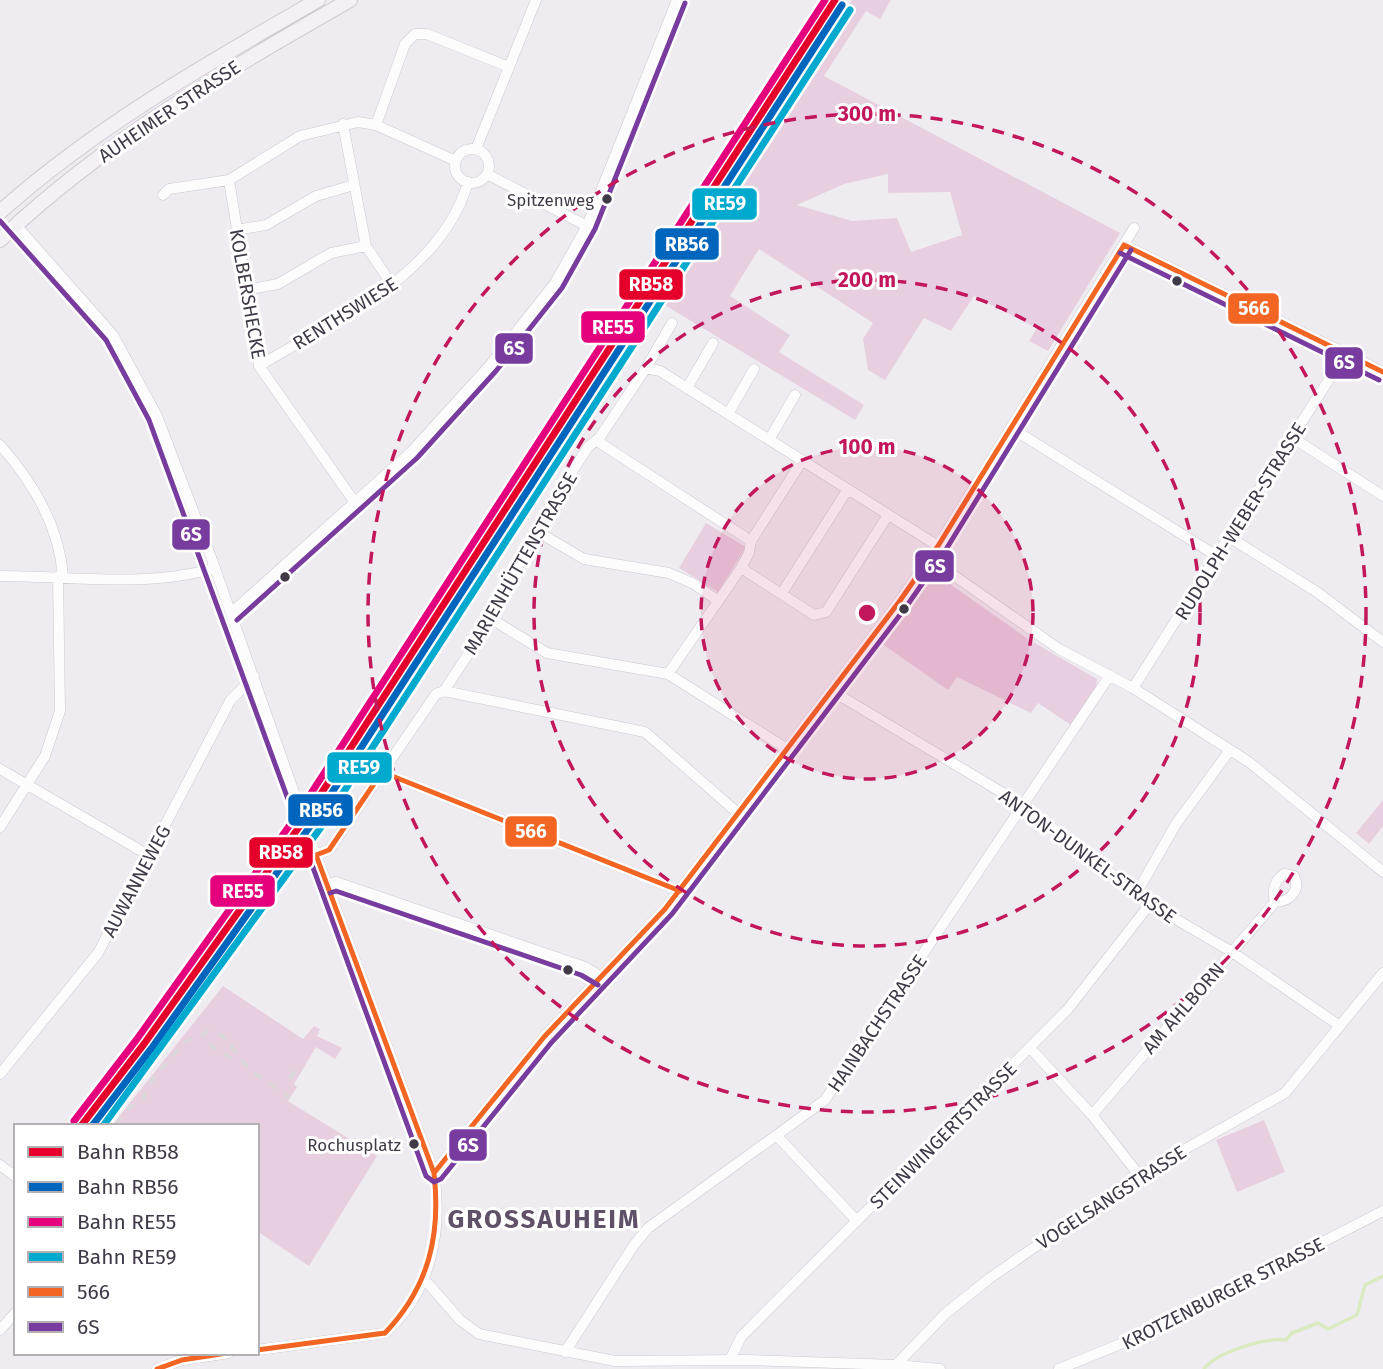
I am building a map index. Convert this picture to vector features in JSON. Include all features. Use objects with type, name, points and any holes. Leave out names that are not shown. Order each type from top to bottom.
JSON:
[{"type":"main road","name":"AUHEIMER STRASSE","points":[[1,210],[100,134],[150,100],[318,0]]},
{"type":"main road","name":"AUHEIMER STRASSE","points":[[0,240],[15,224],[73,176],[160,113],[350,0]]},
{"type":"main road","points":[[1,210],[15,224]]},
{"type":"street","points":[[476,149],[536,0]]},
{"type":"street","points":[[231,613],[356,504],[426,437],[490,365],[555,283],[587,226],[677,0]]},
{"type":"street","points":[[376,125],[405,44],[415,34],[426,34],[509,67]]},
{"type":"street","points":[[163,195],[169,189],[229,180],[300,136],[358,122],[376,125],[456,161]]},
{"type":"street","points":[[343,124],[366,246],[392,285]]},
{"type":"street","points":[[476,149],[487,157],[487,174],[480,180],[468,182],[457,172],[456,161],[466,150],[476,149]]},
{"type":"street","points":[[487,174],[587,226]]},
{"type":"street","name":"KOLBERSHECKE","points":[[229,180],[259,366],[356,504]]},
{"type":"street","name":"RENTHSWIESE","points":[[259,366],[392,285],[421,259],[449,227],[460,208],[468,182]]},
{"type":"street","points":[[236,230],[267,225],[316,196],[354,186]]},
{"type":"street","points":[[15,224],[97,315],[126,356],[163,431],[434,1173],[437,1219],[425,1280],[399,1321],[385,1333],[259,1350]]},
{"type":"street","points":[[434,1173],[544,1037],[603,978],[680,891],[832,691],[938,545],[1134,228]]},
{"type":"street","points":[[1124,245],[1383,372]]},
{"type":"street","points":[[246,290],[278,284],[331,253],[366,246]]},
{"type":"street","name":"MARIENHÜTTENSTRASSE","points":[[316,855],[329,850],[436,694],[444,691],[490,618],[491,606],[538,532],[539,523],[588,447],[597,441],[646,368],[671,323]]},
{"type":"street","points":[[687,388],[713,343]]},
{"type":"street","name":"RUDOLPH-WEBER-STRASSE","points":[[1133,688],[1345,354]]},
{"type":"street","points":[[646,368],[654,368],[687,388],[938,545]]},
{"type":"street","points":[[728,414],[754,369]]},
{"type":"street","points":[[769,440],[795,395]]},
{"type":"street","points":[[1011,428],[1217,556]]},
{"type":"street","points":[[1293,438],[1383,496]]},
{"type":"street","points":[[597,441],[751,541]]},
{"type":"street","points":[[0,445],[23,472],[44,508],[57,541],[61,576],[60,711],[45,756],[0,827]]},
{"type":"street","points":[[668,674],[741,568],[749,553],[751,541],[802,461]]},
{"type":"street","points":[[782,593],[848,489]]},
{"type":"street","points":[[741,568],[814,615],[826,611],[888,514]]},
{"type":"street","points":[[538,532],[584,559],[669,573],[694,584],[717,600]]},
{"type":"street","points":[[1229,537],[1318,592],[1383,642]]},
{"type":"street","points":[[929,558],[1059,649],[1133,688],[1249,762],[1383,872]]},
{"type":"street","points":[[0,576],[152,577],[215,568]]},
{"type":"street","points":[[490,618],[547,653],[668,674],[787,749]]},
{"type":"street","name":"HAINBACHSTRASSE","points":[[565,1352],[634,1245],[648,1228],[777,1136],[829,1095],[1110,675]]},
{"type":"street","name":"AUWANNEWEG","points":[[0,1074],[92,963],[230,701],[254,676]]},
{"type":"street","points":[[444,691],[645,732],[739,814]]},
{"type":"street","name":"ANTON-DUNKEL-STRASSE","points":[[832,691],[1023,805],[1150,904],[1232,952],[1340,1026]]},
{"type":"street","points":[[1136,894],[1175,824],[1230,750]]},
{"type":"street","points":[[0,769],[150,856]]},
{"type":"street","points":[[382,772],[680,891]]},
{"type":"street","points":[[327,885],[336,882],[585,967],[603,978]]},
{"type":"street","name":"AM AHLBORN","points":[[1092,1115],[1275,902]]},
{"type":"street","name":"STEINWINGERTSTRASSE","points":[[730,1360],[741,1338],[1086,989],[1150,904]]},
{"type":"street","name":"VOGELSANGSTRASSE","points":[[896,1365],[962,1299],[1139,1175],[1278,1098],[1291,1087],[1383,973]]},
{"type":"street","points":[[1030,1048],[1092,1115],[1139,1175]]},
{"type":"street","points":[[777,1136],[857,1221]]},
{"type":"street","name":"KROTZENBURGER STRASSE","points":[[1059,1369],[1140,1336],[1383,1210]]},
{"type":"street","points":[[425,1280],[460,1320],[478,1334],[565,1352],[616,1366],[714,1365],[730,1360],[896,1365],[940,1369]]},
{"type":"street","points":[[0,1331],[14,1314]]},
{"type":"street","points":[[158,1369],[176,1361],[216,1355]]},
{"type":"shaded area","points":[[852,0],[891,0],[880,19],[866,11],[824,76],[1120,233],[1048,351],[1029,341],[1037,328],[974,296],[951,331],[924,318],[885,380],[868,370],[863,339],[873,323],[759,249],[730,296],[790,335],[779,352],[864,405],[855,420],[658,301]],"holes":[[[888,174],[888,193],[950,192],[962,235],[911,252],[897,218],[852,221],[797,205],[844,184]]]},
{"type":"shaded area","points":[[706,523],[746,547],[718,592],[679,568]]},
{"type":"shaded area","points":[[936,574],[1028,639],[1097,679],[1096,688],[1071,725],[1038,703],[1031,713],[957,677],[948,690],[881,643],[932,575]]},
{"type":"shaded area","points":[[1383,800],[1383,826],[1369,844],[1356,833]]},
{"type":"shaded area","points":[[223,986],[303,1039],[314,1026],[320,1029],[317,1036],[342,1048],[335,1059],[316,1047],[294,1084],[297,1087],[288,1101],[377,1156],[309,1266],[259,1232],[259,1124],[114,1123]]},
{"type":"shaded area","points":[[1264,1120],[1285,1172],[1237,1192],[1216,1140]]},
{"type":"waterway","points":[[1204,1369],[1219,1357],[1241,1347],[1286,1340],[1292,1333],[1318,1323],[1328,1329],[1357,1315],[1365,1285],[1383,1276]]},
{"type":"railway","points":[[116,1124],[129,1108],[142,1101],[151,1081],[185,1042],[208,1032],[223,1036],[249,1069],[289,1097]]},
{"type":"railway","points":[[209,1044],[240,1064]]},
{"type":"railway","points":[[290,1079],[298,1066]]},
{"type":"rail line","name":"RE55","points":[[74,1121],[137,1039],[297,815],[825,0]]},
{"type":"rail line","name":"RB58","points":[[83,1124],[144,1044],[304,820],[835,0]]},
{"type":"rail line","name":"RB56","points":[[94,1124],[151,1049],[311,825],[842,5]]},
{"type":"rail line","name":"RE59","points":[[104,1124],[319,830],[850,10]]},
{"type":"transit line","name":"6S","points":[[237,620],[417,458],[496,371],[562,288],[595,229],[685,3]]},
{"type":"transit line","name":"6S","points":[[0,221],[106,340],[149,420],[426,1176],[434,1182],[441,1179],[551,1043],[672,914],[906,607],[945,551],[1131,250]]},
{"type":"transit line","name":"566","points":[[1124,245],[1383,372]]},
{"type":"transit line","name":"566","points":[[434,1173],[544,1037],[665,909],[899,602],[938,546],[1124,245]]},
{"type":"transit line","name":"6S","points":[[1120,253],[1379,380]]},
{"type":"transit line","name":"566","points":[[382,772],[680,891]]},
{"type":"transit line","name":"566","points":[[316,855],[329,850],[382,772]]},
{"type":"transit line","name":"566","points":[[316,855],[434,1173],[435,1218],[429,1259],[412,1297],[385,1333]]},
{"type":"transit line","name":"6S","points":[[330,893],[336,891],[581,975],[598,985]]},
{"type":"transit line","name":"566","points":[[259,1350],[385,1333]]},
{"type":"transit line","name":"566","points":[[157,1369],[182,1360],[214,1355]]},
{"type":"place","name":"Spitzenweg","points":[[607,199]]},
{"type":"place","name":"Rochusplatz","points":[[414,1144]]},
{"type":"district","name":"GROSSAUHEIM","points":[[544,1219]]}]
